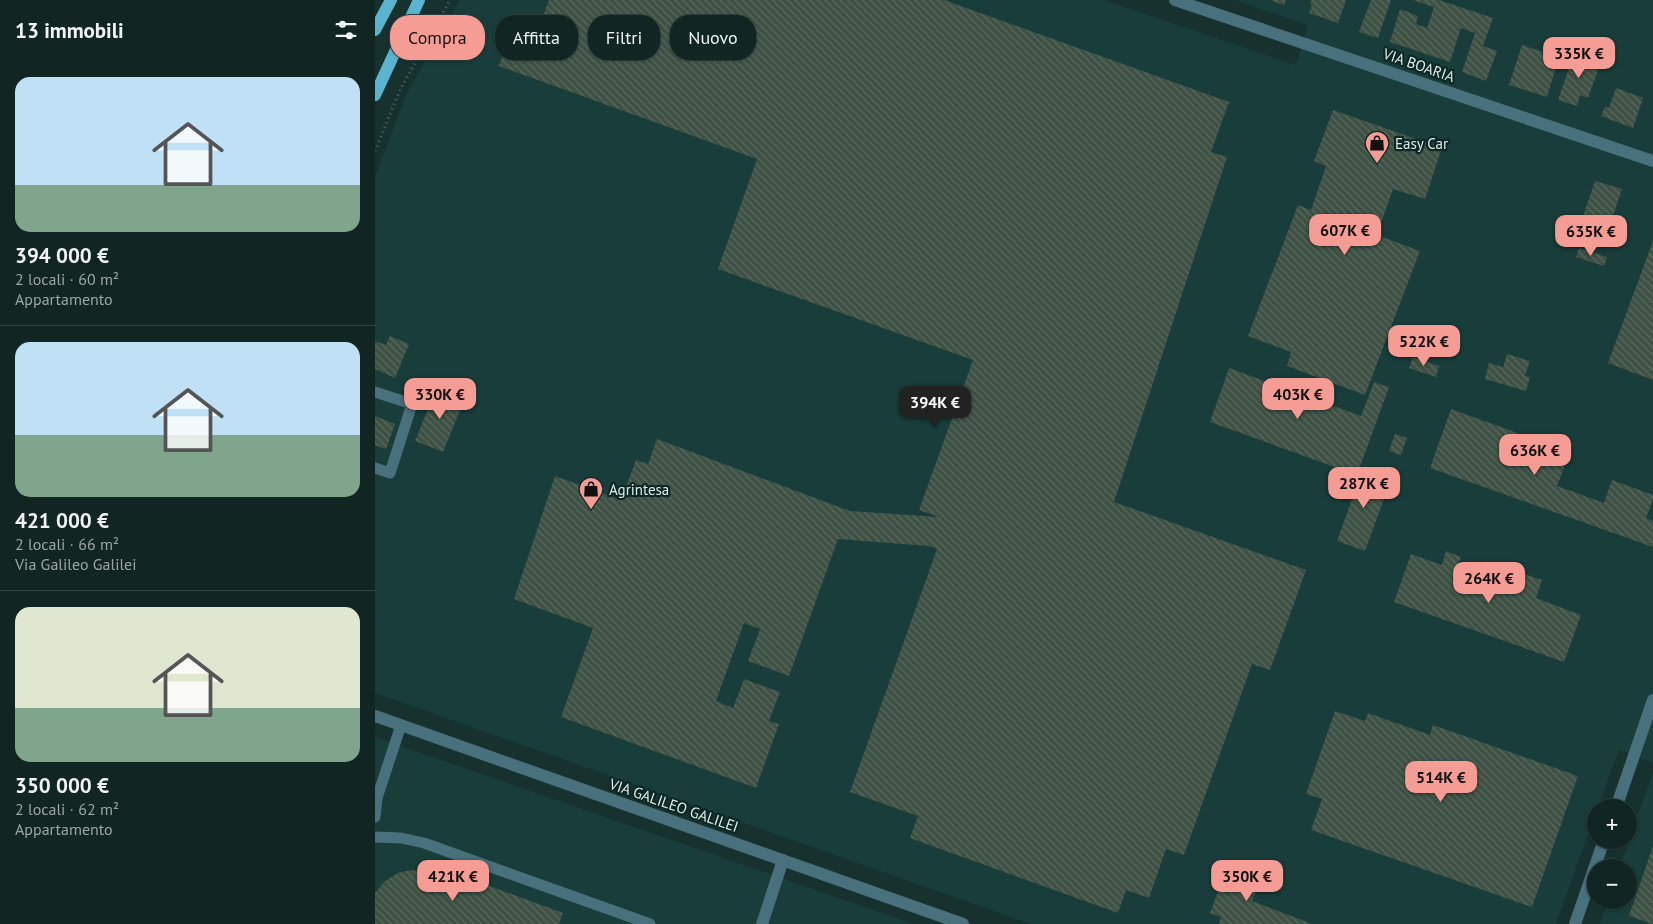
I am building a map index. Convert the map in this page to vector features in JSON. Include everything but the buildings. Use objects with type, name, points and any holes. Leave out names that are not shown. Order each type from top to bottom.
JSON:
[{"type":"main road","points":[[375,30],[391,0]]},
{"type":"main road","points":[[375,95],[419,0]]},
{"type":"street","name":"VIA BOARIA","points":[[1175,0],[1653,161]]},
{"type":"street","points":[[1619,799],[1653,700]]},
{"type":"street","name":"VIA GALILEO GALILEI","points":[[375,716],[963,924]]},
{"type":"street","points":[[1575,924],[1601,849]]},
{"type":"street","points":[[762,924],[783,860]]},
{"type":"lane","points":[[375,392],[412,404],[389,473],[375,468]]},
{"type":"lane","points":[[375,817],[377,798],[401,725]]},
{"type":"lane","points":[[375,837],[401,838],[424,843],[651,924]]},
{"type":"path","points":[[375,150],[400,90],[450,0]]},
{"type":"shaded area","name":"Agrintesa","points":[[460,0],[1103,0],[1296,65],[1308,25],[1235,0],[1653,0],[1653,763],[1619,750],[1601,799],[1587,799],[1587,837],[1556,924],[1031,924],[375,693],[375,177],[406,95],[426,60],[485,60],[485,15],[451,15]]},
{"type":"shaded area","points":[[375,737],[770,874],[913,924],[375,924]]},
{"type":"shaded area","points":[[1653,772],[1653,924],[1600,924],[1605,909],[1637,909],[1637,859],[1623,859],[1626,849],[1637,849],[1637,818]]},
{"type":"place","name":"Easy Car","points":[[1377,164]]},
{"type":"place","name":"Agrintesa","points":[[591,510]]}]
